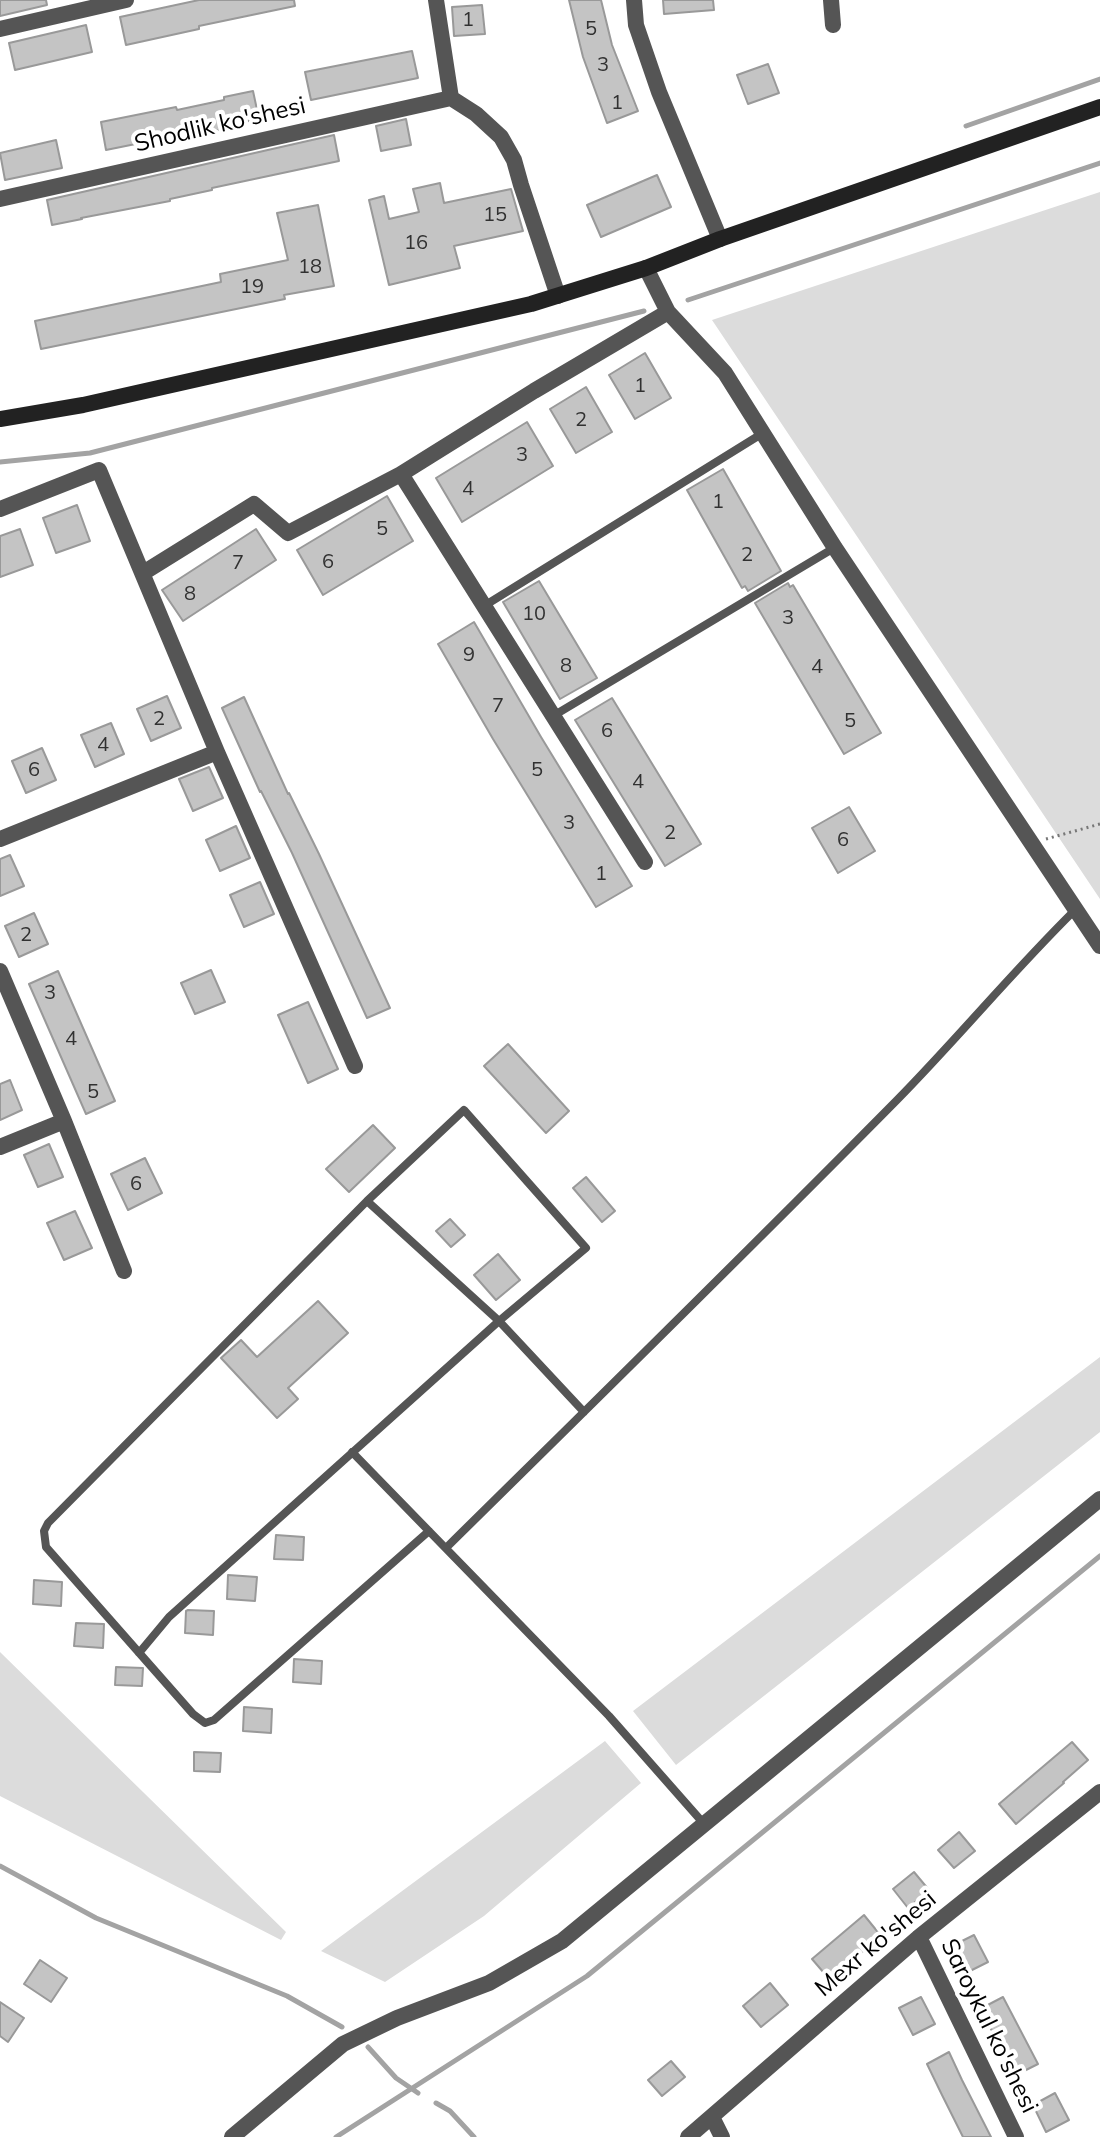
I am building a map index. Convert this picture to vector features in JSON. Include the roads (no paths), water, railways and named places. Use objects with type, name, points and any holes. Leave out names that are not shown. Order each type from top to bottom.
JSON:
[{"type":"street","points":[[0,29],[126,0]]},
{"type":"street","points":[[436,0],[451,98],[476,114],[501,137],[514,160],[558,296]]},
{"type":"street","points":[[634,0],[636,25],[659,92],[720,239]]},
{"type":"street","points":[[831,0],[833,25]]},
{"type":"street","name":"Shodlik ko'shesi","points":[[0,199],[451,98]]},
{"type":"street","points":[[0,419],[99,401],[531,304],[646,268],[720,239],[1100,107]]},
{"type":"street","points":[[646,268],[668,312],[725,373],[835,548],[1100,946]]},
{"type":"street","points":[[143,573],[254,504],[288,533],[401,474],[668,312]]},
{"type":"street","points":[[0,509],[99,470],[217,752],[355,1066]]},
{"type":"street","points":[[401,474],[645,862]]},
{"type":"street","points":[[0,839],[217,752]]},
{"type":"street","points":[[0,971],[124,1271]]},
{"type":"street","points":[[0,1147],[64,1121]]},
{"type":"street","points":[[232,2137],[343,2044],[397,2018],[489,1983],[562,1941],[1100,1499]]},
{"type":"street","name":"Mexr ko'shesi","points":[[688,2137],[919,1937],[1100,1792]]},
{"type":"street","name":"Saroykul ko'shesi","points":[[919,1937],[1016,2137]]},
{"type":"street","points":[[712,2117],[722,2137]]},
{"type":"lane","points":[[484,606],[763,433]]},
{"type":"lane","points":[[553,716],[835,548]]},
{"type":"lane","points":[[446,1548],[900,1097],[1075,910]]},
{"type":"lane","points":[[139,1653],[169,1617],[499,1321],[586,1248],[464,1110],[367,1201],[48,1523],[44,1531],[46,1547],[139,1653],[193,1714],[205,1723],[214,1720],[429,1531]]},
{"type":"lane","points":[[367,1201],[499,1321],[584,1412]]},
{"type":"lane","points":[[352,1452],[609,1716],[705,1825]]},
{"type":"waterway","points":[[966,126],[1100,79]]},
{"type":"waterway","points":[[688,300],[1100,163]]},
{"type":"waterway","points":[[0,462],[90,453],[644,311]]},
{"type":"waterway","points":[[336,2137],[587,1976],[1100,1556]]},
{"type":"waterway","points":[[0,1866],[96,1918],[287,1996],[342,2027]]},
{"type":"waterway","points":[[368,2047],[396,2078],[418,2093]]},
{"type":"waterway","points":[[436,2103],[450,2111],[474,2137]]}]
